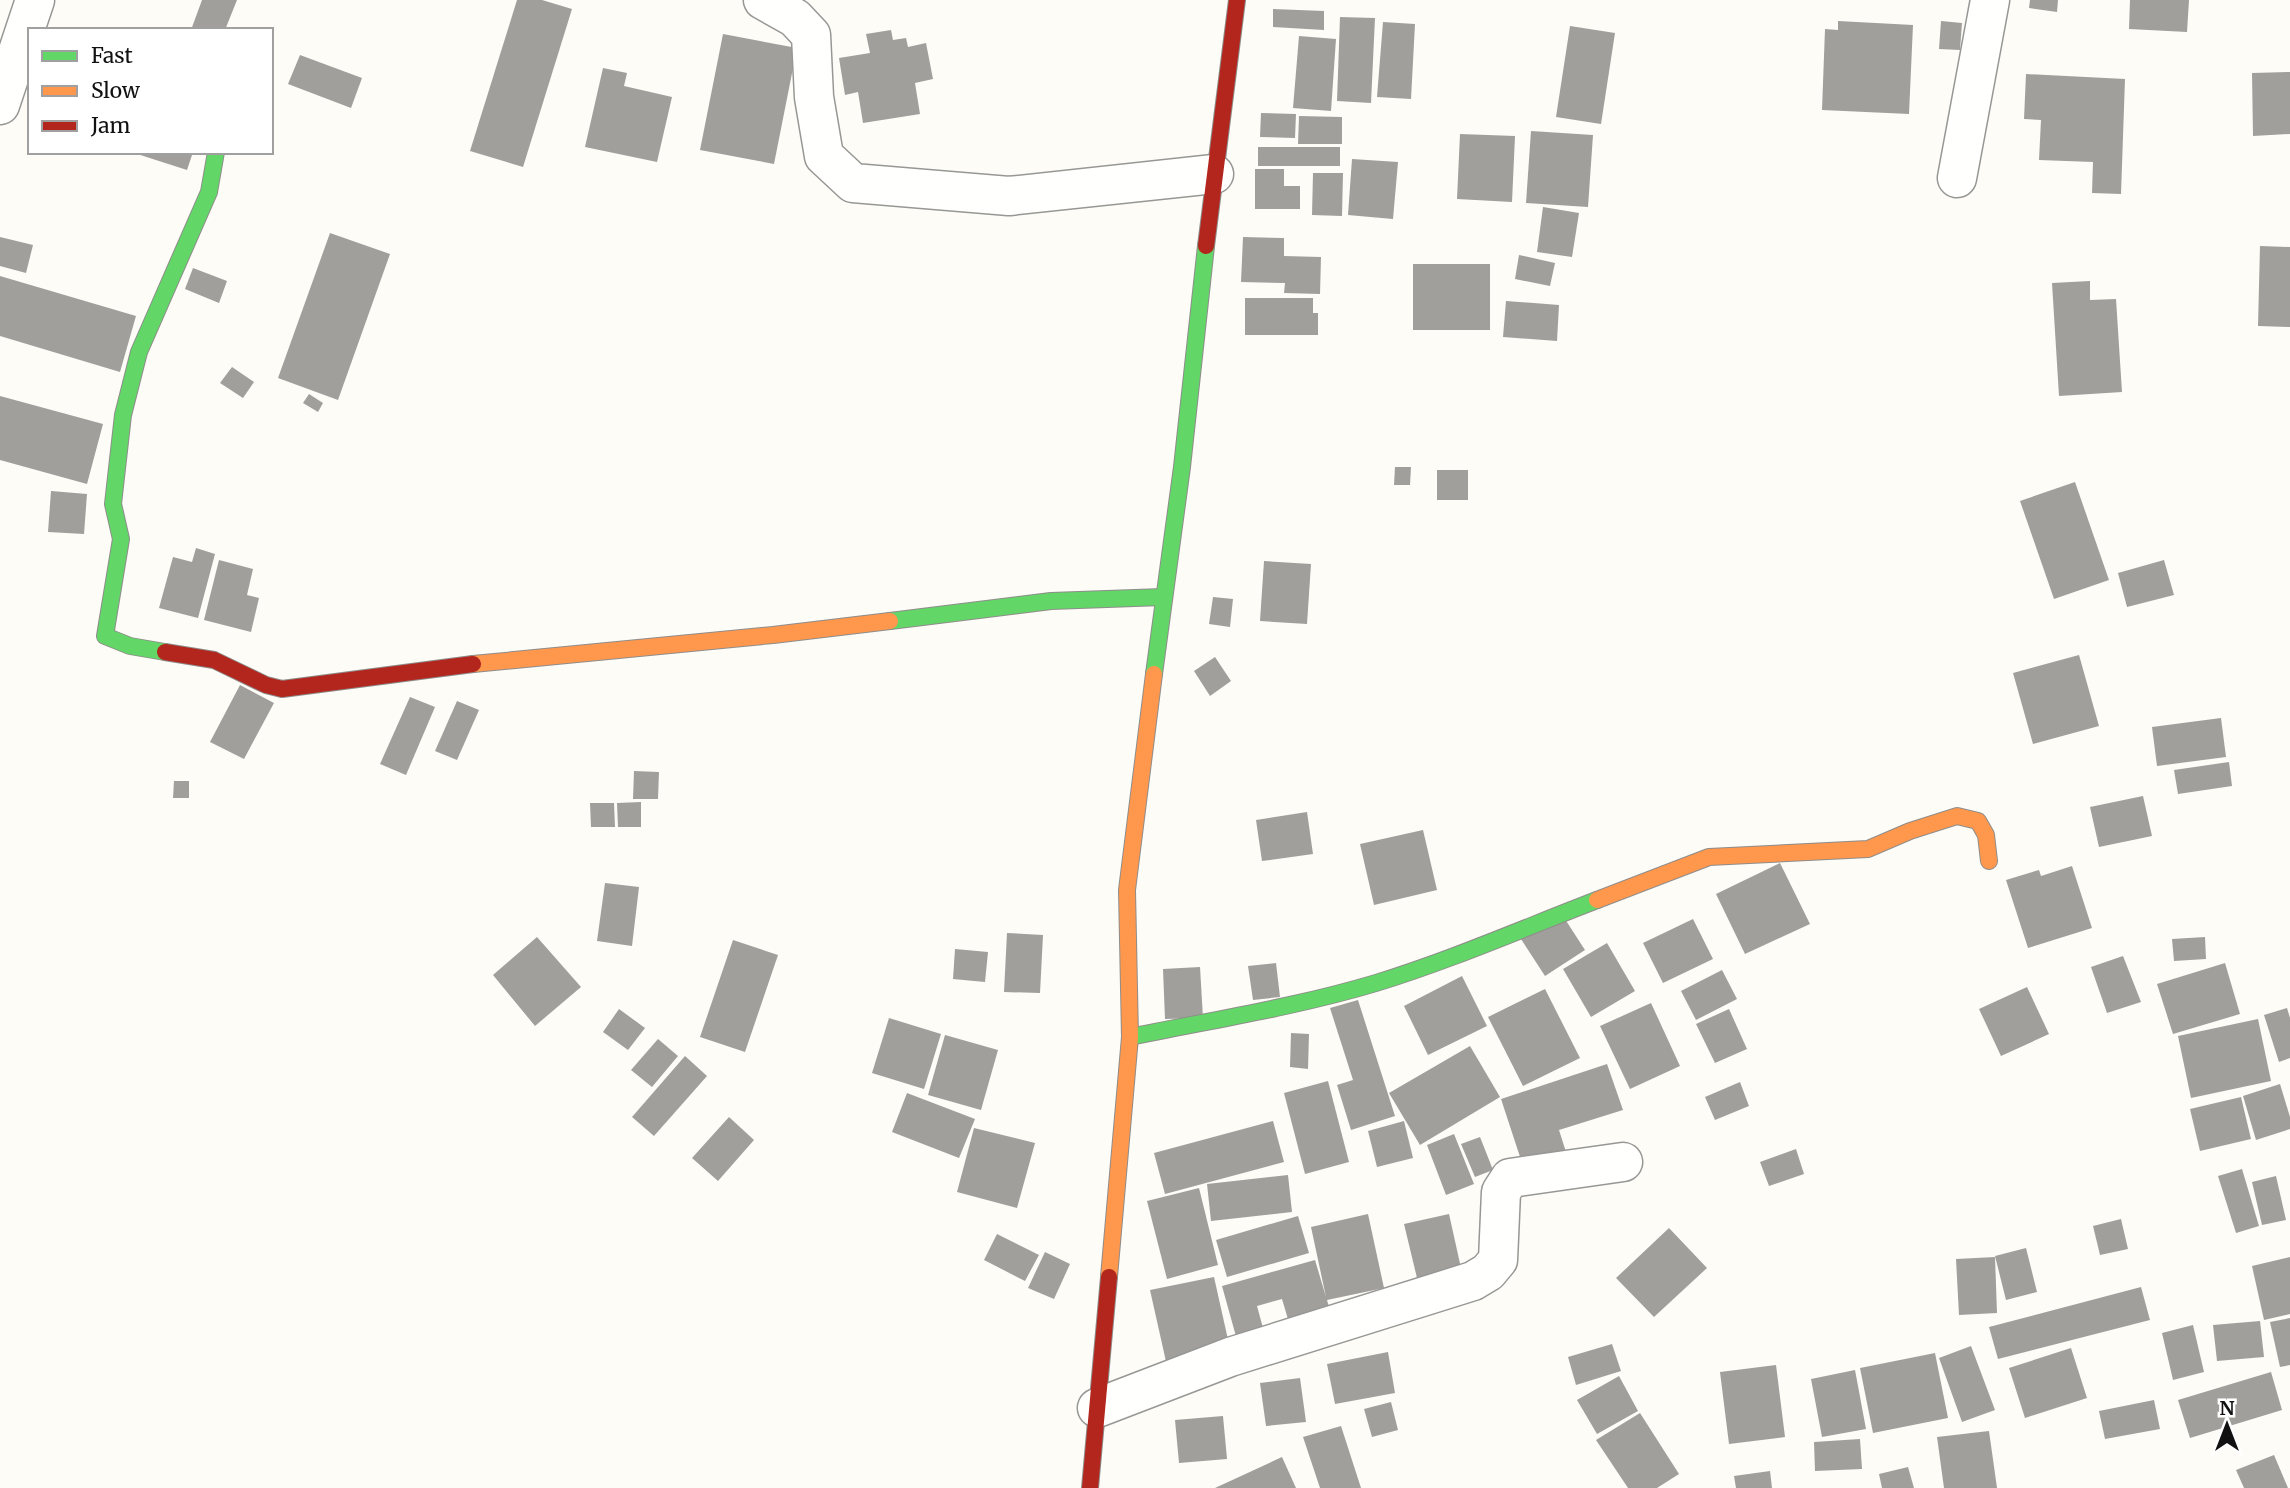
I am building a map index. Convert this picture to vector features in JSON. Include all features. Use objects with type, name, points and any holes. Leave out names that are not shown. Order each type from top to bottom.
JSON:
[{"type":"street","points":[[29,28],[35,0]]},
{"type":"street","points":[[763,0],[795,18],[811,35],[814,97],[824,156],[853,183],[1009,197],[1214,174]]},
{"type":"street","points":[[1090,1488],[1130,1037],[1128,890],[1163,597],[1182,467],[1214,174],[1237,0]]},
{"type":"street","points":[[1957,178],[1990,0]]},
{"type":"street","points":[[0,105],[26,39]]},
{"type":"street","points":[[216,154],[209,192],[139,352],[123,415],[113,504],[121,539],[106,636],[130,646],[214,660],[266,685],[282,689],[430,668],[786,634],[1051,601],[1163,597]]},
{"type":"street","points":[[1130,1037],[1272,1008],[1375,983],[1453,957],[1709,857],[1868,849],[1910,831],[1957,816],[1978,821],[1986,835],[1989,861]]},
{"type":"street","points":[[1097,1408],[1230,1357],[1472,1281],[1488,1272],[1498,1260],[1502,1192],[1510,1178],[1623,1162]]},
{"type":"building","points":[[202,0],[237,0],[226,28],[192,28]]},
{"type":"building","points":[[517,0],[542,0],[572,9],[523,167],[470,151]]},
{"type":"building","points":[[2030,0],[2058,0],[2057,12],[2029,8]]},
{"type":"building","points":[[2130,0],[2189,0],[2187,32],[2129,29]]},
{"type":"building","points":[[1273,9],[1324,11],[1324,30],[1273,27]]},
{"type":"building","points":[[1340,17],[1375,18],[1371,103],[1337,101]]},
{"type":"building","points":[[1838,21],[1913,25],[1909,114],[1822,110],[1825,29],[1838,30]]},
{"type":"building","points":[[1941,21],[1962,23],[1960,50],[1939,49]]},
{"type":"building","points":[[1383,22],[1415,24],[1411,99],[1377,97]]},
{"type":"building","points":[[1570,26],[1615,33],[1601,124],[1556,117]]},
{"type":"building","points":[[891,30],[893,40],[906,38],[908,47],[926,43],[933,79],[915,83],[920,114],[863,123],[858,92],[845,95],[839,58],[870,53],[866,34]]},
{"type":"building","points":[[723,34],[797,48],[774,164],[700,150]]},
{"type":"building","points":[[1299,36],[1336,39],[1331,111],[1293,108]]},
{"type":"building","points":[[300,55],[362,78],[351,108],[288,84]]},
{"type":"building","points":[[603,68],[627,73],[624,86],[672,97],[657,162],[585,147]]},
{"type":"building","points":[[2290,72],[2290,134],[2253,136],[2252,73]]},
{"type":"building","points":[[2026,74],[2125,79],[2121,194],[2092,193],[2093,162],[2039,160],[2041,120],[2024,119]]},
{"type":"building","points":[[1261,113],[1296,114],[1295,138],[1260,137]]},
{"type":"building","points":[[1299,116],[1342,117],[1342,144],[1298,144]]},
{"type":"building","points":[[1531,131],[1593,135],[1588,207],[1526,203]]},
{"type":"building","points":[[1460,134],[1515,136],[1512,202],[1457,199]]},
{"type":"building","points":[[1258,147],[1340,147],[1340,166],[1258,166]]},
{"type":"building","points":[[137,154],[192,154],[187,170]]},
{"type":"building","points":[[1352,159],[1398,162],[1393,219],[1348,215]]},
{"type":"building","points":[[1255,169],[1284,169],[1284,186],[1300,186],[1300,209],[1255,209]]},
{"type":"building","points":[[1313,173],[1343,173],[1342,216],[1312,215]]},
{"type":"building","points":[[1543,207],[1579,213],[1572,257],[1537,252]]},
{"type":"building","points":[[330,233],[390,254],[338,400],[278,378]]},
{"type":"building","points":[[0,237],[33,245],[26,273],[0,266]]},
{"type":"building","points":[[1243,237],[1284,238],[1284,256],[1321,257],[1320,294],[1284,293],[1285,283],[1241,282]]},
{"type":"building","points":[[2260,246],[2290,247],[2290,327],[2258,326]]},
{"type":"building","points":[[1519,255],[1555,263],[1550,286],[1515,279]]},
{"type":"building","points":[[1413,264],[1490,264],[1490,330],[1413,330]]},
{"type":"building","points":[[193,268],[227,281],[219,303],[185,289]]},
{"type":"building","points":[[0,276],[136,316],[120,372],[0,336]]},
{"type":"building","points":[[2090,281],[2090,300],[2116,299],[2122,392],[2059,396],[2052,283]]},
{"type":"building","points":[[1245,298],[1313,298],[1313,313],[1318,313],[1318,335],[1245,335]]},
{"type":"building","points":[[1506,301],[1559,305],[1557,341],[1503,337]]},
{"type":"building","points":[[232,367],[254,382],[243,398],[220,383]]},
{"type":"building","points":[[309,394],[323,403],[318,412],[303,403]]},
{"type":"building","points":[[0,396],[103,424],[87,484],[0,460]]},
{"type":"building","points":[[1395,467],[1411,467],[1410,485],[1394,485]]},
{"type":"building","points":[[1437,470],[1468,470],[1468,500],[1437,500]]},
{"type":"building","points":[[2075,482],[2109,580],[2054,599],[2020,501]]},
{"type":"building","points":[[51,491],[87,494],[84,534],[48,532]]},
{"type":"building","points":[[196,548],[215,554],[198,618],[159,608],[173,557],[192,562]]},
{"type":"building","points":[[219,560],[253,569],[247,595],[259,598],[251,632],[204,620]]},
{"type":"building","points":[[2164,560],[2174,595],[2127,607],[2118,573]]},
{"type":"building","points":[[1264,561],[1311,564],[1307,624],[1260,621]]},
{"type":"building","points":[[1213,597],[1233,599],[1230,627],[1209,624]]},
{"type":"building","points":[[2079,655],[2099,726],[2033,744],[2013,673]]},
{"type":"building","points":[[1215,657],[1231,681],[1210,696],[1194,671]]},
{"type":"building","points":[[240,685],[274,703],[244,759],[210,742]]},
{"type":"building","points":[[410,697],[435,707],[406,775],[380,764]]},
{"type":"building","points":[[457,701],[479,710],[457,760],[435,751]]},
{"type":"building","points":[[2221,718],[2226,757],[2157,766],[2152,727]]},
{"type":"building","points":[[2229,762],[2232,786],[2178,794],[2174,770]]},
{"type":"building","points":[[634,771],[659,772],[658,799],[633,799]]},
{"type":"building","points":[[174,781],[189,781],[189,798],[173,798]]},
{"type":"building","points":[[2143,796],[2152,836],[2099,847],[2090,807]]},
{"type":"building","points":[[641,802],[641,827],[618,827],[617,803]]},
{"type":"building","points":[[590,803],[614,803],[615,827],[591,827]]},
{"type":"building","points":[[1307,812],[1313,854],[1262,861],[1256,820]]},
{"type":"building","points":[[1423,830],[1437,890],[1374,905],[1360,844]]},
{"type":"building","points":[[1780,863],[1810,924],[1745,954],[1716,894]]},
{"type":"building","points":[[2072,866],[2092,928],[2028,948],[2006,880],[2039,870],[2041,876]]},
{"type":"building","points":[[605,883],[639,887],[632,946],[597,941]]},
{"type":"building","points":[[1561,913],[1585,950],[1545,976],[1521,939]]},
{"type":"building","points":[[1693,919],[1713,959],[1663,983],[1643,943]]},
{"type":"building","points":[[1007,933],[1043,935],[1040,993],[1004,992]]},
{"type":"building","points":[[537,937],[581,987],[535,1026],[493,975]]},
{"type":"building","points":[[2205,937],[2206,959],[2174,961],[2172,939]]},
{"type":"building","points":[[733,940],[778,955],[745,1052],[700,1037]]},
{"type":"building","points":[[1607,943],[1635,991],[1591,1017],[1563,969]]},
{"type":"building","points":[[955,949],[988,952],[985,982],[953,979]]},
{"type":"building","points":[[2123,956],[2141,1002],[2107,1013],[2091,967]]},
{"type":"building","points":[[1276,963],[1280,997],[1253,1000],[1248,966]]},
{"type":"building","points":[[2225,963],[2240,1014],[2173,1034],[2157,984]]},
{"type":"building","points":[[1200,967],[1203,1018],[1165,1019],[1163,969]]},
{"type":"building","points":[[1722,970],[1737,999],[1696,1020],[1681,991]]},
{"type":"building","points":[[1462,976],[1487,1026],[1428,1055],[1404,1006]]},
{"type":"building","points":[[2027,987],[2049,1034],[2001,1056],[1979,1009]]},
{"type":"building","points":[[1545,989],[1580,1058],[1523,1086],[1488,1017]]},
{"type":"building","points":[[1358,1000],[1395,1116],[1351,1130],[1337,1085],[1353,1080],[1330,1008]]},
{"type":"building","points":[[1651,1003],[1680,1066],[1630,1089],[1600,1026]]},
{"type":"building","points":[[2287,1008],[2290,1018],[2290,1058],[2279,1062],[2264,1015]]},
{"type":"building","points":[[619,1009],[645,1028],[628,1050],[603,1032]]},
{"type":"building","points":[[1729,1009],[1747,1049],[1715,1063],[1696,1024]]},
{"type":"building","points":[[889,1018],[941,1034],[924,1089],[872,1073]]},
{"type":"building","points":[[2258,1019],[2271,1081],[2191,1098],[2178,1036]]},
{"type":"building","points":[[1291,1033],[1309,1034],[1308,1069],[1290,1067]]},
{"type":"building","points":[[945,1035],[998,1050],[981,1110],[928,1095]]},
{"type":"building","points":[[658,1039],[678,1056],[652,1087],[631,1070]]},
{"type":"building","points":[[1470,1046],[1500,1097],[1420,1145],[1389,1093]]},
{"type":"building","points":[[685,1056],[707,1076],[654,1136],[632,1117]]},
{"type":"building","points":[[1607,1064],[1623,1110],[1559,1130],[1566,1152],[1523,1166],[1501,1099]]},
{"type":"building","points":[[1328,1081],[1349,1162],[1305,1174],[1284,1093]]},
{"type":"building","points":[[1740,1082],[1749,1106],[1715,1120],[1705,1097]]},
{"type":"building","points":[[2280,1084],[2290,1117],[2290,1129],[2256,1140],[2243,1096]]},
{"type":"building","points":[[907,1093],[975,1119],[959,1158],[892,1132]]},
{"type":"building","points":[[2241,1097],[2251,1139],[2200,1151],[2190,1109]]},
{"type":"building","points":[[729,1117],[754,1140],[718,1181],[692,1158]]},
{"type":"building","points":[[1273,1121],[1284,1162],[1165,1194],[1154,1153]]},
{"type":"building","points":[[1404,1121],[1413,1158],[1377,1167],[1368,1131]]},
{"type":"building","points":[[974,1128],[1035,1143],[1017,1208],[957,1192]]},
{"type":"building","points":[[1454,1134],[1474,1184],[1446,1195],[1427,1145]]},
{"type":"building","points":[[1480,1137],[1493,1170],[1475,1177],[1461,1144]]},
{"type":"building","points":[[1796,1149],[1804,1174],[1769,1186],[1760,1162]]},
{"type":"building","points":[[2242,1169],[2259,1226],[2236,1233],[2218,1176]]},
{"type":"building","points":[[1288,1175],[1292,1212],[1211,1221],[1207,1184]]},
{"type":"building","points":[[2276,1176],[2286,1220],[2262,1225],[2252,1182]]},
{"type":"building","points":[[1199,1188],[1218,1265],[1167,1279],[1147,1201]]},
{"type":"building","points":[[1368,1214],[1384,1288],[1327,1300],[1337,1335],[1296,1346],[1282,1299],[1257,1306],[1269,1350],[1242,1358],[1222,1286],[1315,1260],[1326,1297],[1311,1227]]},
{"type":"building","points":[[1449,1214],[1461,1268],[1417,1278],[1404,1224]]},
{"type":"building","points":[[1298,1216],[1309,1253],[1227,1277],[1216,1240]]},
{"type":"building","points":[[2121,1219],[2128,1249],[2100,1255],[2093,1226]]},
{"type":"building","points":[[1669,1228],[1707,1268],[1654,1317],[1616,1278]]},
{"type":"building","points":[[997,1234],[1039,1255],[1025,1281],[984,1260]]},
{"type":"building","points":[[2026,1248],[2037,1292],[2006,1300],[1995,1256]]},
{"type":"building","points":[[1045,1252],[1070,1264],[1054,1299],[1028,1288]]},
{"type":"building","points":[[1995,1257],[1997,1313],[1959,1315],[1956,1259]]},
{"type":"building","points":[[2290,1257],[2290,1314],[2264,1320],[2252,1266]]},
{"type":"building","points":[[1214,1277],[1231,1353],[1167,1366],[1150,1290]]},
{"type":"building","points":[[2141,1287],[2150,1320],[1998,1359],[1989,1327]]},
{"type":"building","points":[[2290,1318],[2290,1365],[2280,1367],[2270,1322]]},
{"type":"building","points":[[2260,1321],[2264,1357],[2217,1361],[2213,1325]]},
{"type":"building","points":[[2193,1325],[2204,1372],[2173,1380],[2162,1333]]},
{"type":"building","points":[[1612,1344],[1621,1371],[1576,1385],[1568,1357]]},
{"type":"building","points":[[1971,1346],[1995,1410],[1962,1422],[1939,1358]]},
{"type":"building","points":[[2071,1348],[2087,1398],[2025,1418],[2009,1368]]},
{"type":"building","points":[[1388,1352],[1395,1393],[1335,1404],[1327,1364]]},
{"type":"building","points":[[1935,1353],[1948,1418],[1873,1433],[1860,1368]]},
{"type":"building","points":[[1776,1365],[1785,1437],[1729,1444],[1720,1372]]},
{"type":"building","points":[[1855,1370],[1866,1429],[1822,1437],[1811,1379]]},
{"type":"building","points":[[2271,1372],[2282,1410],[2190,1438],[2178,1400]]},
{"type":"building","points":[[1619,1376],[1638,1411],[1597,1434],[1577,1400]]},
{"type":"building","points":[[1300,1378],[1306,1422],[1266,1426],[1260,1383]]},
{"type":"building","points":[[2154,1400],[2160,1429],[2105,1439],[2099,1411]]},
{"type":"building","points":[[1391,1402],[1398,1430],[1372,1437],[1364,1409]]},
{"type":"building","points":[[1640,1413],[1679,1474],[1657,1488],[1628,1488],[1596,1440]]},
{"type":"building","points":[[1223,1416],[1227,1459],[1179,1463],[1175,1420]]},
{"type":"building","points":[[1341,1426],[1361,1488],[1320,1488],[1303,1437]]},
{"type":"building","points":[[1989,1431],[1997,1488],[1944,1488],[1937,1437]]},
{"type":"building","points":[[1860,1439],[1862,1469],[1815,1471],[1814,1442]]},
{"type":"building","points":[[2274,1455],[2288,1488],[2244,1488],[2236,1470]]},
{"type":"building","points":[[1282,1457],[1296,1488],[1215,1488]]},
{"type":"building","points":[[1908,1467],[1914,1488],[1882,1488],[1879,1474]]},
{"type":"building","points":[[1770,1471],[1772,1488],[1736,1488],[1734,1476]]},
{"type":"traffic: fast","points":[[165,652],[130,646],[105,636],[121,539],[113,504],[123,415],[139,352],[209,192],[216,154]]},
{"type":"traffic: fast","points":[[1154,674],[1182,467],[1206,246]]},
{"type":"traffic: fast","points":[[890,621],[1051,601],[1163,597]]},
{"type":"traffic: fast","points":[[1130,1037],[1346,992],[1460,954],[1597,900]]},
{"type":"traffic: slow","points":[[473,664],[890,621]]},
{"type":"traffic: slow","points":[[1109,1277],[1130,1037],[1127,890],[1154,674]]},
{"type":"traffic: slow","points":[[1597,900],[1709,857],[1868,849],[1910,831],[1957,816],[1978,821],[1986,835],[1989,861]]},
{"type":"traffic: jam","points":[[1206,246],[1237,0]]},
{"type":"traffic: jam","points":[[165,652],[214,660],[266,685],[282,689],[473,664]]},
{"type":"traffic: jam","points":[[1090,1488],[1109,1277]]}]
